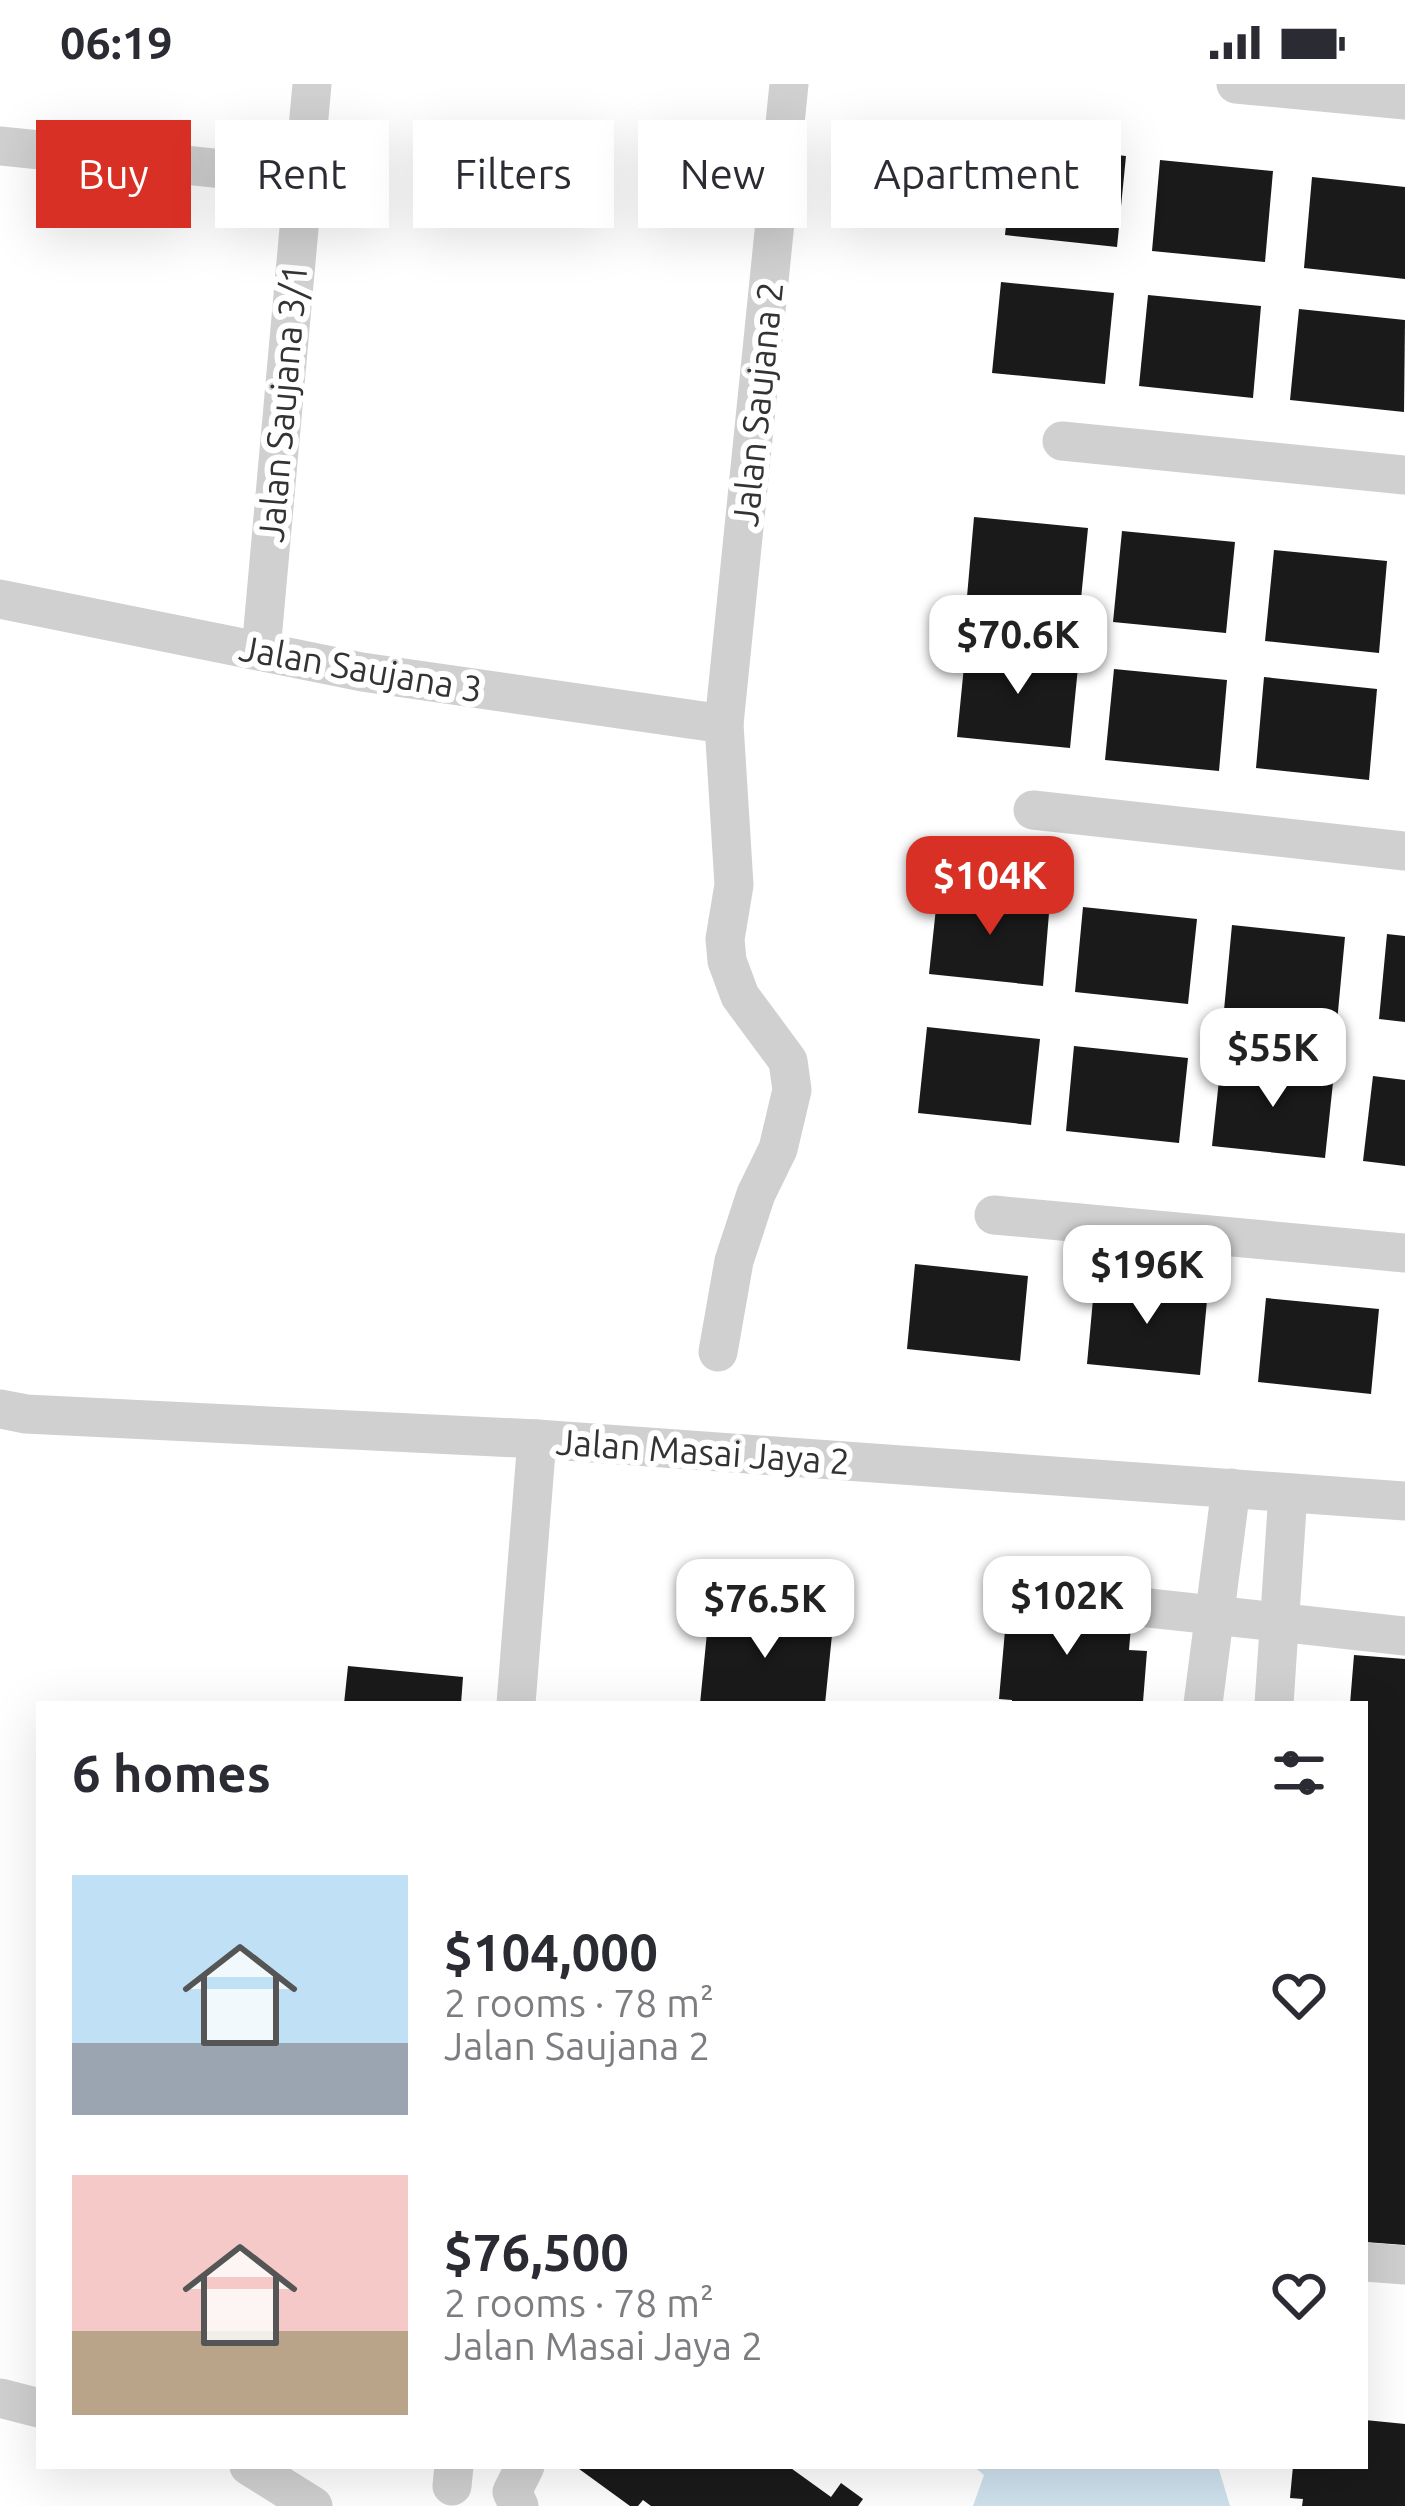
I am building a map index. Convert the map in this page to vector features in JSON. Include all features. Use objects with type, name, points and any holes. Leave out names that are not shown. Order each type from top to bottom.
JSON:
[{"type":"street","name":"Jalan Saujana 3/1","points":[[308,120],[312,84]]},
{"type":"street","name":"Jalan Saujana 2","points":[[718,1352],[734,1261],[756,1194],[778,1149],[792,1072],[782,1049],[740,997],[727,961],[725,939],[734,884],[724,724],[789,84]]},
{"type":"street","points":[[1236,84],[1405,100]]},
{"type":"street","points":[[0,146],[215,168]]},
{"type":"street","name":"Jalan Saujana 3/1","points":[[261,651],[298,228]]},
{"type":"street","points":[[1062,441],[1405,475]]},
{"type":"street","name":"Jalan Saujana 3","points":[[0,598],[362,672],[724,724]]},
{"type":"street","points":[[1033,810],[1405,851]]},
{"type":"street","points":[[994,1215],[1405,1252]]},
{"type":"street","name":"Jalan Masai Jaya 2","points":[[0,1408],[26,1414],[537,1439],[1405,1501]]},
{"type":"street","points":[[516,1701],[537,1439]]},
{"type":"street","points":[[1203,1701],[1231,1488]]},
{"type":"street","points":[[1274,1701],[1288,1492]]},
{"type":"street","points":[[1102,1603],[1405,1636]]},
{"type":"street","points":[[1368,2262],[1405,2265]]},
{"type":"street","points":[[0,2398],[36,2407]]},
{"type":"street","points":[[254,2469],[313,2506]]},
{"type":"street","points":[[519,2506],[512,2492],[524,2469]]},
{"type":"water","points":[[977,2469],[1219,2469],[1230,2506],[973,2506],[984,2475]]},
{"type":"building","points":[[1121,155],[1126,156],[1121,207]]},
{"type":"building","points":[[1160,160],[1273,171],[1265,262],[1152,251]]},
{"type":"building","points":[[1312,177],[1405,187],[1405,279],[1304,268]]},
{"type":"building","points":[[1006,228],[1119,228],[1117,247],[1005,235]]},
{"type":"building","points":[[1001,282],[1114,293],[1105,384],[992,373]]},
{"type":"building","points":[[1148,295],[1261,306],[1253,398],[1139,386]]},
{"type":"building","points":[[1299,309],[1405,320],[1404,412],[1290,400]]},
{"type":"building","points":[[974,517],[1088,528],[1079,619],[966,608]]},
{"type":"building","points":[[1122,531],[1235,542],[1226,633],[1113,622]]},
{"type":"building","points":[[1274,550],[1387,561],[1379,653],[1265,641]]},
{"type":"building","points":[[966,646],[1079,657],[1070,748],[957,737]]},
{"type":"building","points":[[1114,669],[1227,680],[1219,771],[1105,760]]},
{"type":"building","points":[[1264,677],[1377,689],[1369,780],[1256,768]]},
{"type":"building","points":[[938,889],[1050,901],[1043,986],[929,974]]},
{"type":"building","points":[[1083,907],[1197,919],[1188,1004],[1075,992]]},
{"type":"building","points":[[1232,925],[1345,937],[1337,1022],[1224,1010]]},
{"type":"building","points":[[1387,934],[1405,936],[1405,1022],[1379,1019]]},
{"type":"building","points":[[927,1027],[1040,1039],[1031,1125],[918,1113]]},
{"type":"building","points":[[1074,1046],[1188,1058],[1179,1143],[1066,1131]]},
{"type":"building","points":[[1221,1061],[1334,1073],[1325,1158],[1212,1146]]},
{"type":"building","points":[[1373,1076],[1405,1080],[1405,1166],[1363,1161]]},
{"type":"building","points":[[915,1264],[1028,1276],[1020,1361],[907,1349]]},
{"type":"building","points":[[1095,1278],[1208,1290],[1200,1375],[1087,1364]]},
{"type":"building","points":[[1266,1298],[1379,1309],[1371,1394],[1258,1382]]},
{"type":"building","points":[[1008,1596],[1058,1600],[1057,1619],[1131,1626],[1129,1650],[1147,1651],[1143,1701],[999,1699]]},
{"type":"building","points":[[709,1612],[833,1625],[825,1701],[700,1701]]},
{"type":"building","points":[[1354,1655],[1405,1659],[1405,2245],[1368,2242],[1368,1701],[1350,1701]]},
{"type":"building","points":[[348,1666],[463,1677],[461,1701],[344,1701]]},
{"type":"building","points":[[1368,2420],[1405,2424],[1405,2506],[1302,2506],[1303,2499],[1290,2498],[1293,2469],[1368,2469]]},
{"type":"building","points":[[579,2469],[792,2469],[831,2497],[841,2483],[863,2499],[858,2506],[651,2506],[643,2500],[630,2506]]}]
